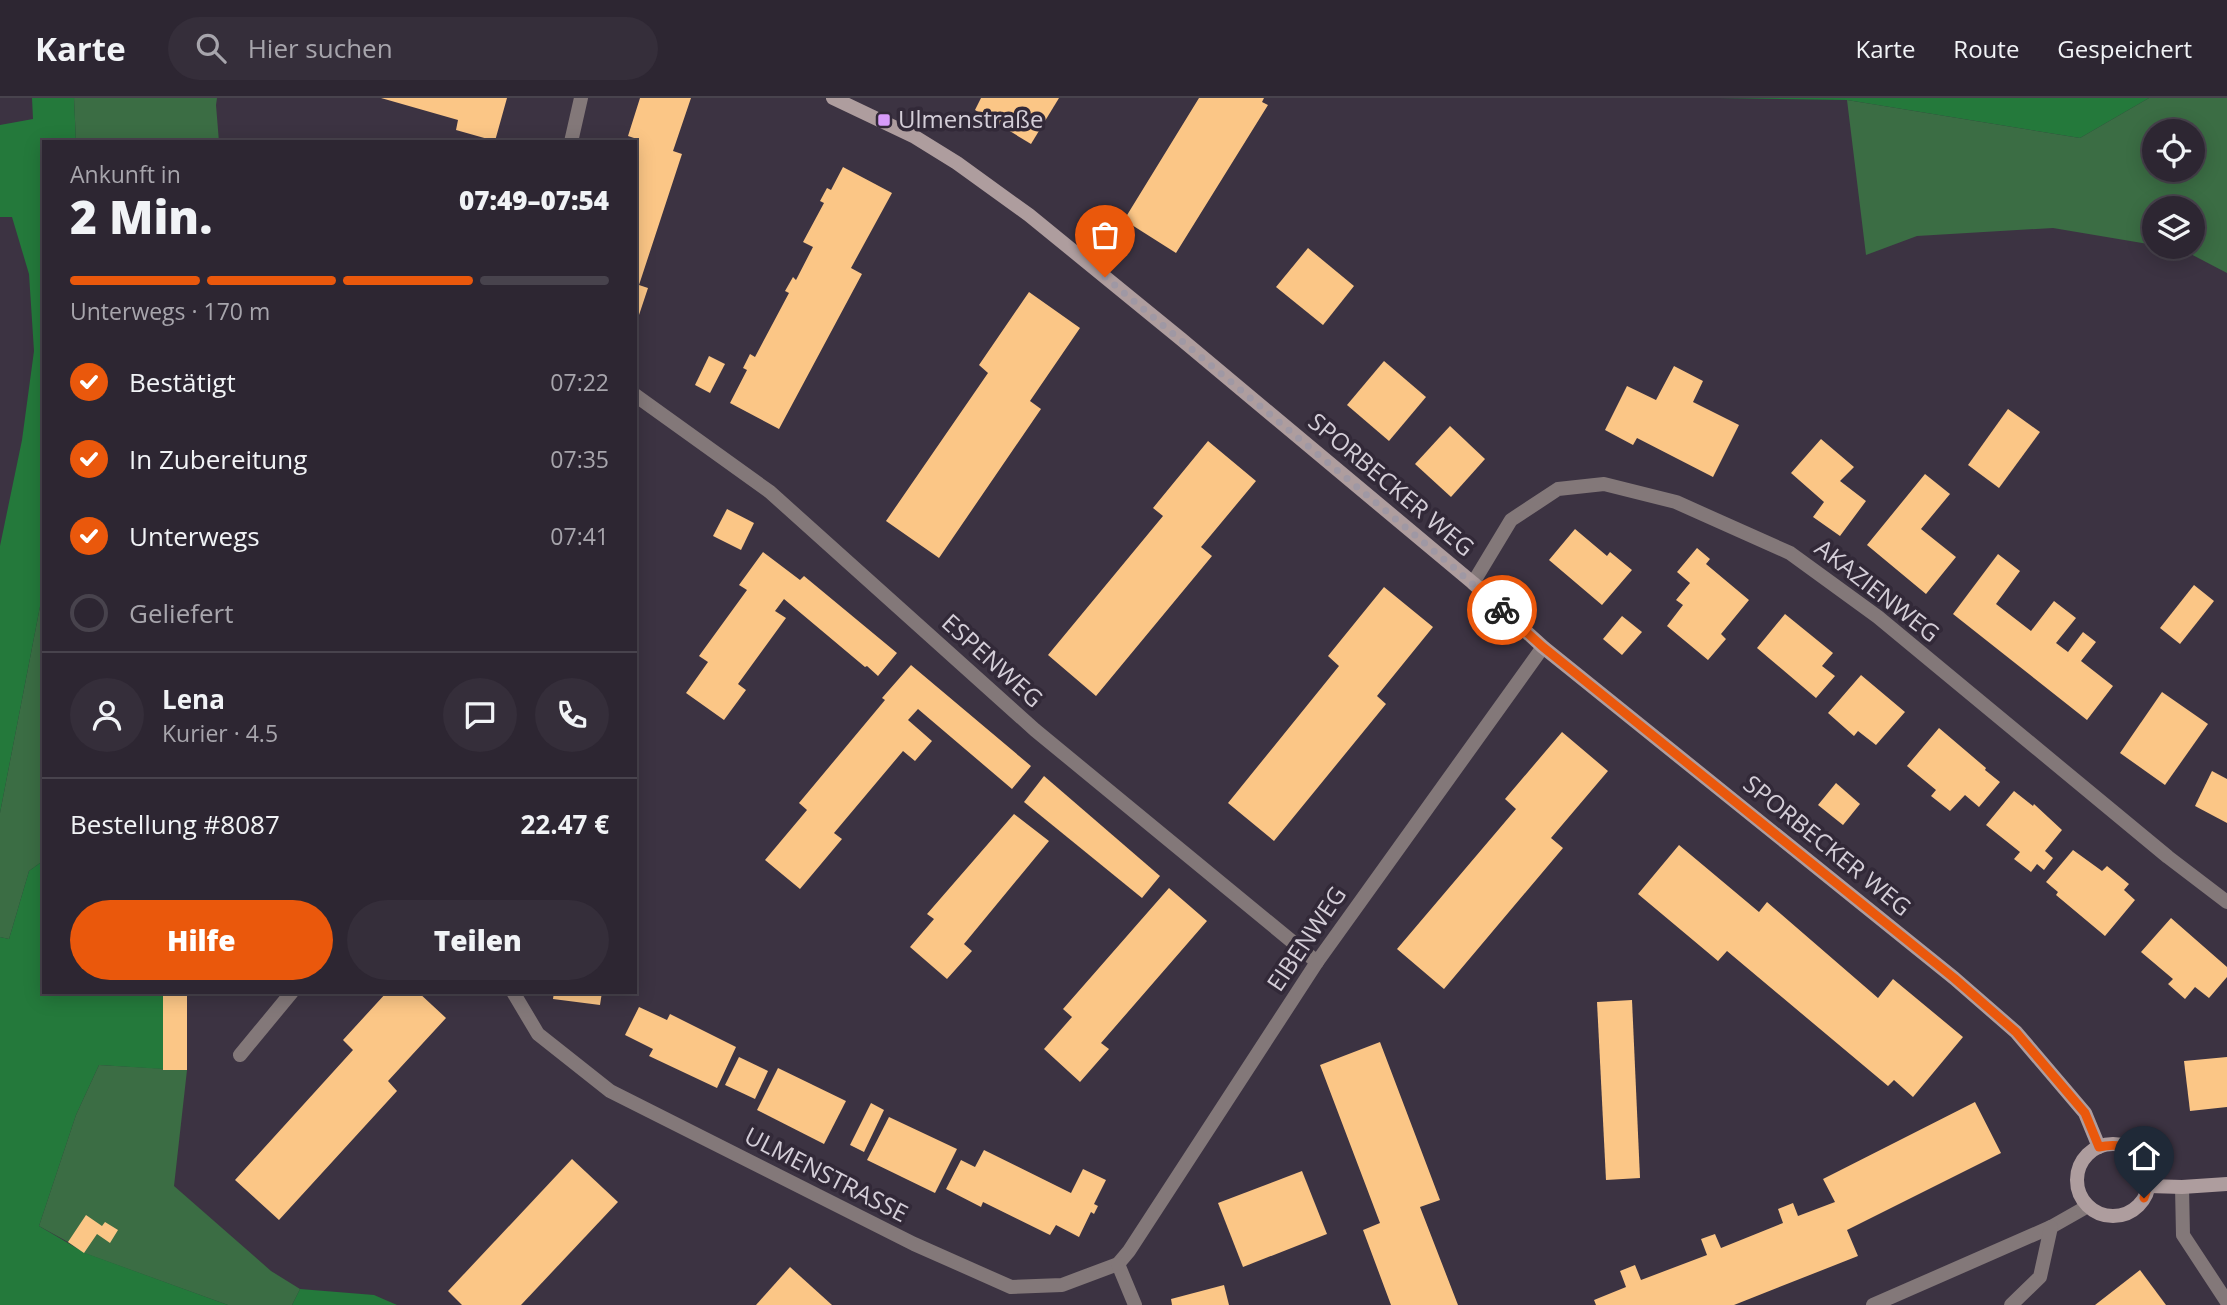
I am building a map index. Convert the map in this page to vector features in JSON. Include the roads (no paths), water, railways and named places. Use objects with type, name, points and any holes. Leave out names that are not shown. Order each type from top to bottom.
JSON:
[{"type":"street","points":[[571,140],[581,98]]},
{"type":"street","name":"SPORBECKER WEG","points":[[833,98],[915,137],[957,163],[1029,215],[1473,583],[1543,647],[1954,978],[2016,1032],[2085,1113],[2099,1147]]},
{"type":"street","name":"ESPENWEG","points":[[637,396],[770,492],[1035,730],[1317,962]]},
{"type":"street","name":"AKAZIENWEG","points":[[1473,583],[1511,520],[1558,489],[1604,484],[1676,502],[1790,553],[1878,617],[2168,857],[2227,902]]},
{"type":"street","name":"EIBENWEG","points":[[1118,1264],[1164,1199],[1317,962],[1543,647]]},
{"type":"street","points":[[240,1055],[290,994]]},
{"type":"street","name":"ULMENSTRASSE","points":[[514,994],[538,1034],[610,1091],[914,1244],[1011,1287],[1062,1285],[1118,1264]]},
{"type":"street","points":[[2114,1144],[2129,1148],[2141,1157],[2148,1171],[2149,1186],[2136,1209],[2124,1215],[2111,1216],[2088,1206],[2080,1194],[2077,1180],[2080,1167],[2088,1154],[2099,1147],[2114,1144]]},
{"type":"street","points":[[2149,1186],[2227,1184]]},
{"type":"street","points":[[2182,1187],[2183,1236],[2227,1302]]},
{"type":"street","points":[[1874,1305],[2052,1227],[2088,1206]]},
{"type":"street","points":[[2011,1305],[2040,1276],[2052,1227]]},
{"type":"street","points":[[1118,1264],[1135,1305]]},
{"type":"place","name":"Ulmenstraße","points":[[884,120]]}]
